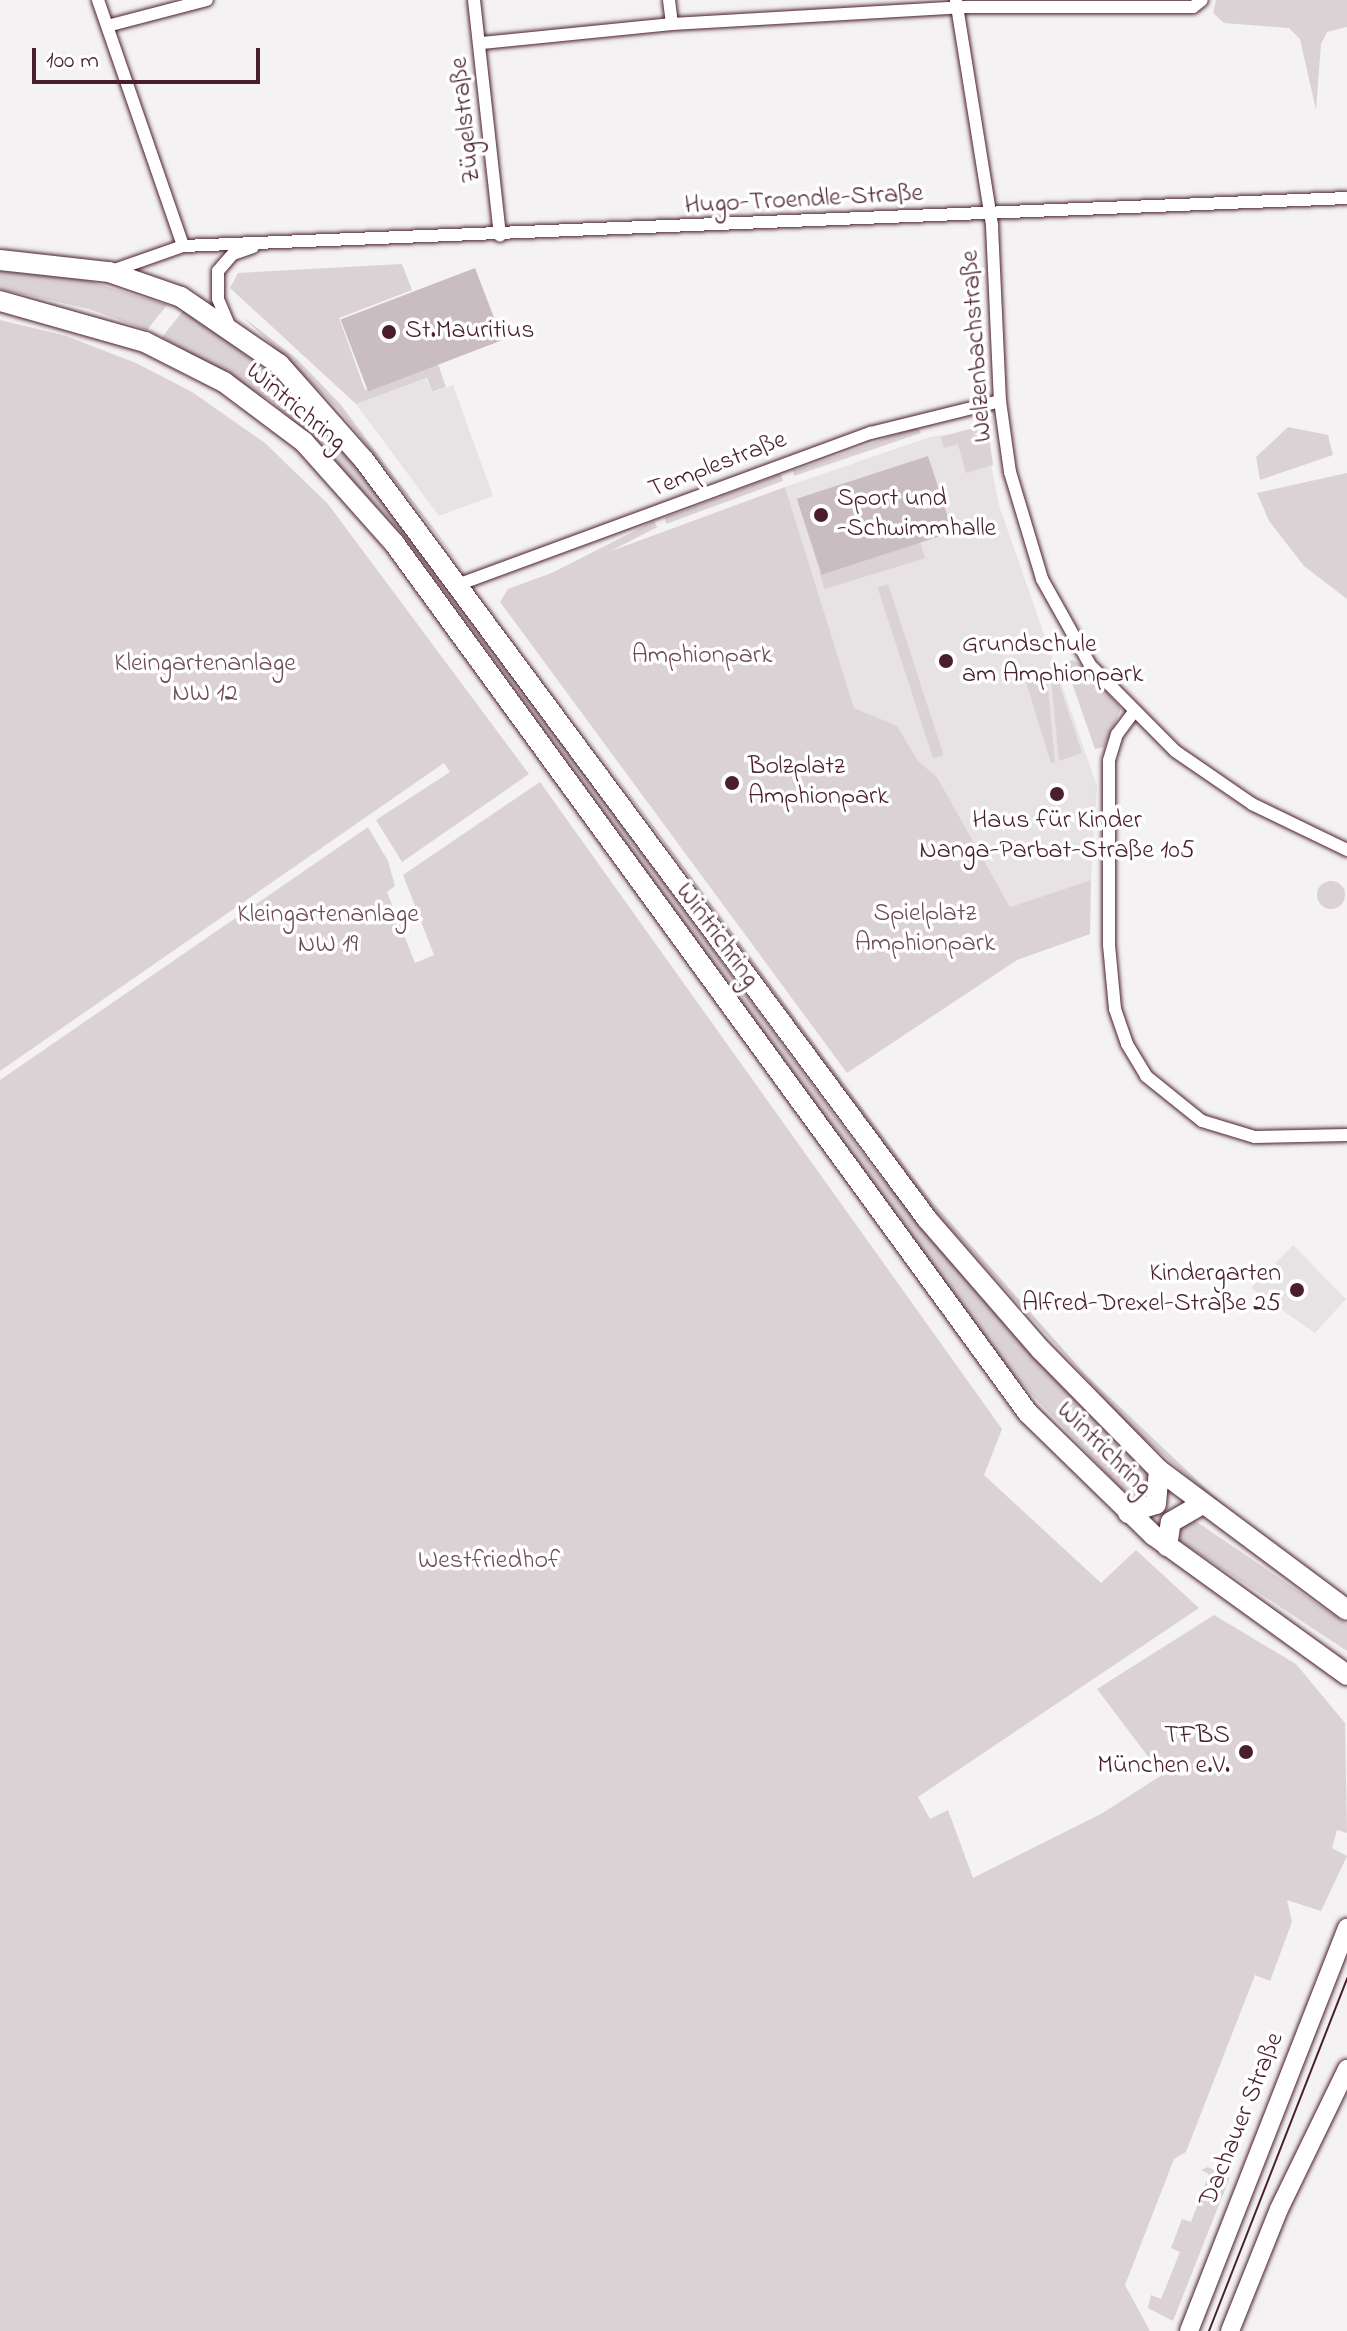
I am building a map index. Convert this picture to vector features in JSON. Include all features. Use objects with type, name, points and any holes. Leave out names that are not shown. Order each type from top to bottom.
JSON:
[{"type":"main road","name":"Wintrichring","points":[[0,260],[109,272],[181,297],[229,325],[327,413],[927,1219],[1041,1350],[1159,1470],[1201,1505],[1347,1610]]},
{"type":"main road","name":"Wintrichring","points":[[0,301],[145,342],[224,382],[304,442],[394,543],[689,943],[1028,1413],[1128,1513],[1167,1546],[1340,1670]]},
{"type":"main road","points":[[1128,1513],[1156,1504],[1159,1470]]},
{"type":"main road","points":[[1167,1546],[1171,1522],[1201,1505]]},
{"type":"main road","points":[[1340,1670],[1347,1690]]},
{"type":"main road","name":"Dachauer Straße","points":[[1189,2331],[1347,1928]]},
{"type":"main road","points":[[1230,2331],[1344,2081]]},
{"type":"street","points":[[98,0],[111,25],[183,246]]},
{"type":"street","points":[[111,25],[207,0]]},
{"type":"street","name":"Zügelstraße","points":[[474,0],[482,43],[500,236]]},
{"type":"street","points":[[669,0],[672,24]]},
{"type":"street","points":[[482,43],[672,24],[957,4],[1198,4]]},
{"type":"street","name":"Welzenbachstraße","points":[[957,4],[988,214],[1000,401],[1026,538],[1090,665],[1133,713],[1223,786],[1347,850]]},
{"type":"street","name":"Hugo-Troendle-Straße","points":[[109,272],[183,246],[500,236],[1347,198]]},
{"type":"street","name":"Hugo-Troendle-Straße","points":[[229,325],[218,299],[218,271],[233,254],[262,243]]},
{"type":"street","name":"Templestraße","points":[[457,585],[859,437],[1000,401]]},
{"type":"street","points":[[1133,713],[1117,734],[1109,761],[1109,945],[1115,1009],[1127,1044],[1146,1076],[1202,1121],[1255,1137],[1347,1137]]},
{"type":"shaded area","points":[[426,379],[432,393],[453,385],[493,496],[439,516],[356,404]]},
{"type":"shaded area","name":"Grundschule am Amphionpark","points":[[977,430],[986,439],[999,505],[1097,786],[1091,880],[1010,907],[937,777],[918,761],[897,727],[854,708],[785,487],[930,437]]},
{"type":"shaded area","name":"Kindergarten Alfred-Drexel-Straße 25","points":[[1293,1245],[1346,1299],[1315,1333],[1251,1288]]},
{"type":"green space","points":[[1216,0],[1347,0],[1347,27],[1327,32],[1321,44],[1316,110],[1300,39],[1289,28],[1224,23],[1213,13]]},
{"type":"green space","points":[[402,264],[412,290],[339,318],[365,390],[438,364],[446,387],[432,392],[427,378],[356,404],[230,288],[238,273]]},
{"type":"green space","points":[[0,271],[85,280],[167,305],[147,330],[89,309],[0,289]]},
{"type":"green space","points":[[183,311],[289,385],[355,463],[872,1166],[1011,1332],[1152,1478],[1152,1497],[1133,1501],[1009,1371],[401,533],[326,451],[271,401],[162,337]]},
{"type":"green space","points":[[243,317],[297,359],[341,405],[464,569],[338,409]]},
{"type":"green space","name":"Kleingartenanlage NW 12","points":[[0,320],[66,336],[136,363],[192,392],[265,443],[328,504],[529,774],[402,862],[376,820],[450,772],[444,763],[0,1071]]},
{"type":"green space","points":[[918,427],[921,433],[794,476],[793,471]]},
{"type":"green space","points":[[977,427],[989,436],[993,465],[966,473],[958,444],[944,448],[940,437]]},
{"type":"green space","points":[[1288,427],[1328,435],[1333,455],[1260,480],[1256,457]]},
{"type":"green space","points":[[1347,473],[1347,599],[1304,566],[1269,521],[1257,493]]},
{"type":"green space","points":[[781,474],[783,481],[666,524],[665,518]]},
{"type":"green space","name":"Amphionpark","points":[[785,487],[854,708],[897,726],[918,761],[937,777],[1010,907],[1091,880],[1090,934],[1017,960],[847,1073],[500,602],[508,589]]},
{"type":"green space","points":[[654,521],[657,527],[514,600],[511,594]]},
{"type":"green space","points":[[920,542],[925,558],[825,589],[820,573]]},
{"type":"green space","points":[[888,584],[944,755],[933,759],[878,587]]},
{"type":"green space","points":[[1072,660],[1087,667],[1121,709],[1104,747],[1095,749],[1065,663]]},
{"type":"green space","points":[[1053,666],[1082,753],[1059,761],[1050,667]]},
{"type":"green space","points":[[1046,668],[1055,762],[1051,763],[1024,676]]},
{"type":"green space","points":[[575,720],[930,1199],[1085,1374],[1250,1530],[1130,1427],[926,1202]]},
{"type":"green space","name":"Westfriedhof","points":[[540,782],[1002,1429],[984,1475],[1101,1583],[1136,1550],[1199,1608],[918,1797],[930,1819],[948,1810],[973,1878],[1101,1814],[1162,1775],[1097,1689],[1214,1615],[1296,1664],[1345,1723],[1347,1833],[1337,1830],[1332,1848],[1347,1856],[1321,1911],[1287,1900],[1292,1922],[1270,1981],[1255,1975],[1186,2152],[1174,2159],[1125,2285],[1150,2331],[0,2331],[0,1080],[368,827],[388,861],[395,886],[387,892],[415,963],[434,955],[403,875]]},
{"type":"green space","points":[[1331,881],[1341,885],[1345,895],[1341,905],[1331,909],[1321,905],[1317,895],[1321,885]]},
{"type":"green space","points":[[1191,1518],[1347,1624],[1347,1651],[1180,1541],[1178,1527]]},
{"type":"green space","points":[[1208,2167],[1230,2177],[1173,2321],[1148,2308],[1151,2295],[1161,2299],[1180,2252],[1171,2248],[1182,2219],[1191,2222],[1209,2174],[1201,2170]]},
{"type":"building","name":"St.Mauritius","points":[[475,268],[503,340],[368,391],[341,320]]},
{"type":"building","name":"Sport und -Schwimmhalle","points":[[928,456],[953,532],[821,575],[797,499]]},
{"type":"tram line","points":[[1209,2331],[1347,1978]]},
{"type":"place","name":"St.Mauritius","points":[[389,332]]},
{"type":"place","name":"Sport und -Schwimmhalle","points":[[821,515]]},
{"type":"place","name":"Grundschule am Amphionpark","points":[[946,661]]},
{"type":"place","name":"Bolzplatz Amphionpark","points":[[732,783]]},
{"type":"place","name":"Haus für Kinder Nanga-Parbat-Straße 105","points":[[1057,794]]},
{"type":"place","name":"Kindergarten Alfred-Drexel-Straße 25","points":[[1297,1290]]},
{"type":"place","name":"TFBS München e.V.","points":[[1246,1752]]},
{"type":"park label","name":"Spielplatz Amphionpark","points":[[925,930]]},
{"type":"park label","name":"Kleingartenanlage NW 19","points":[[328,931]]}]
